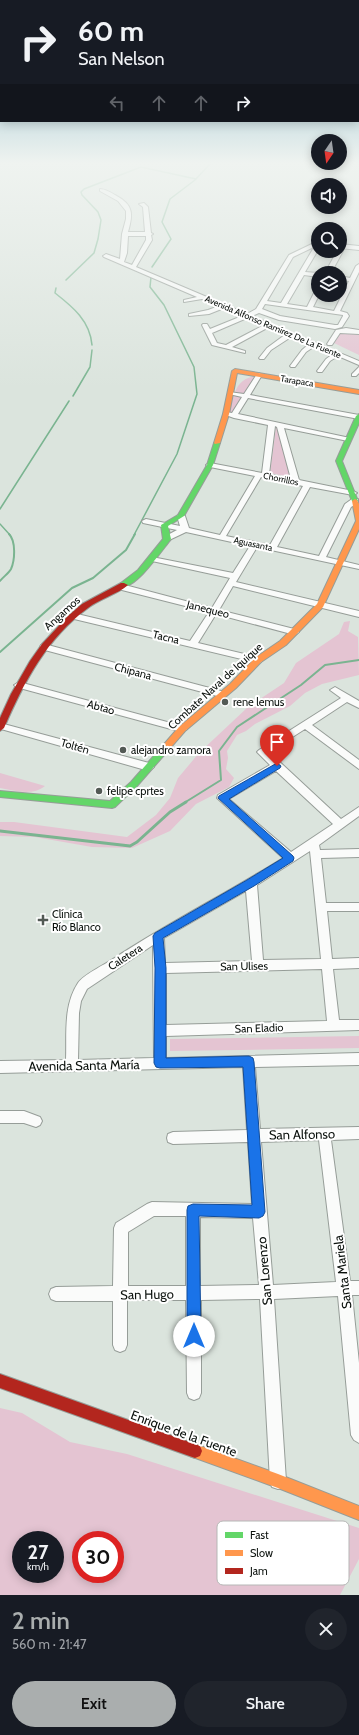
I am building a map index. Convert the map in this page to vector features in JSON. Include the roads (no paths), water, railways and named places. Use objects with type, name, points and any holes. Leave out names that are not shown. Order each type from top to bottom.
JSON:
[{"type":"street","points":[[122,259],[124,238]]},
{"type":"street","points":[[135,265],[149,238]]},
{"type":"street","points":[[264,302],[345,314],[346,316],[340,326],[336,327],[279,318],[256,311],[264,302],[291,256],[311,248]]},
{"type":"street","points":[[347,248],[359,248]]},
{"type":"street","name":"Avenida Alfonso Ramírez De La Fuente","points":[[109,254],[224,306],[247,312],[270,325],[359,363]]},
{"type":"street","points":[[283,305],[311,257]]},
{"type":"street","points":[[336,312],[359,266]]},
{"type":"street","points":[[302,273],[311,274]]},
{"type":"street","points":[[347,279],[352,280]]},
{"type":"street","points":[[186,301],[203,297]]},
{"type":"street","points":[[309,309],[312,302]]},
{"type":"street","points":[[191,315],[209,312],[224,306]]},
{"type":"street","name":"Avenida Alfonso Ramírez De La Fuente","points":[[247,312],[256,311],[358,356]]},
{"type":"street","points":[[209,332],[247,312]]},
{"type":"street","points":[[204,325],[214,344],[243,352]]},
{"type":"street","points":[[226,348],[270,325]]},
{"type":"street","points":[[330,344],[338,331],[346,330],[359,332]]},
{"type":"street","points":[[262,358],[269,349],[291,334]]},
{"type":"street","points":[[293,366],[304,351],[314,344]]},
{"type":"street","points":[[320,370],[328,360],[337,354]]},
{"type":"street","points":[[350,359],[358,356]]},
{"type":"street","points":[[354,375],[359,369]]},
{"type":"street","name":"Tarapaca","points":[[231,393],[235,371],[359,392]]},
{"type":"street","points":[[167,539],[164,525],[181,516],[210,464],[230,415],[246,396],[259,375]]},
{"type":"street","points":[[230,415],[231,393],[359,417]]},
{"type":"street","points":[[230,415],[348,439]]},
{"type":"street","name":"Combate Naval de Iquique","points":[[0,794],[112,805],[149,767],[182,729],[221,694],[233,686],[258,660],[284,643],[295,632],[320,605],[358,521],[354,497],[339,461],[359,417]]},
{"type":"street","points":[[222,537],[262,475],[272,424]]},
{"type":"street","points":[[280,425],[296,482]]},
{"type":"street","name":"Chorrillos","points":[[210,464],[308,484],[354,497]]},
{"type":"street","points":[[272,548],[308,484]]},
{"type":"street","points":[[321,559],[354,497]]},
{"type":"street","points":[[181,516],[185,529]]},
{"type":"street","name":"Aguasanta","points":[[146,521],[359,567]]},
{"type":"street","name":"Angamos","points":[[0,727],[19,685],[44,648],[73,616],[86,605],[121,587],[140,573],[167,539],[185,529]]},
{"type":"street","points":[[193,644],[255,545]]},
{"type":"street","points":[[152,559],[320,605],[359,614]]},
{"type":"street","name":"Janequeo","points":[[121,587],[295,632]]},
{"type":"street","name":"Tacna","points":[[73,616],[258,660]]},
{"type":"street","name":"Chipana","points":[[44,648],[221,694]]},
{"type":"street","name":"Abtao","points":[[19,685],[182,729]]},
{"type":"street","points":[[335,690],[359,705]]},
{"type":"street","points":[[340,824],[262,752],[347,698]]},
{"type":"street","points":[[305,725],[359,765]]},
{"type":"street","name":"Toltén","points":[[0,727],[149,767]]},
{"type":"street","points":[[277,766],[222,798],[290,858]]},
{"type":"street","name":"Caletera","points":[[72,1064],[73,1013],[78,992],[83,985],[158,936],[251,883],[290,858],[314,848],[340,824],[359,811]]},
{"type":"street","points":[[334,1026],[314,848],[359,853]]},
{"type":"street","points":[[251,883],[258,966]]},
{"type":"street","points":[[320,908],[359,907]]},
{"type":"street","points":[[158,936],[160,968],[160,1063]]},
{"type":"street","name":"San Ulises","points":[[160,968],[359,963]]},
{"type":"street","name":"San Eladio","points":[[159,1031],[359,1025]]},
{"type":"street","name":"Avenida Santa María","points":[[0,1067],[72,1064],[359,1059]]},
{"type":"street","name":"San Lorenzo","points":[[249,1062],[259,1212],[267,1292],[278,1481]]},
{"type":"street","points":[[0,1117],[24,1117],[36,1121]]},
{"type":"street","name":"Santa Mariela","points":[[324,1133],[344,1288],[359,1435]]},
{"type":"street","name":"San Alfonso","points":[[173,1138],[359,1133]]},
{"type":"street","points":[[120,1345],[121,1228],[152,1209],[259,1212]]},
{"type":"street","points":[[193,1210],[194,1393]]},
{"type":"street","name":"San Hugo","points":[[56,1294],[194,1294],[359,1288]]},
{"type":"street","name":"Enrique de la Fuente","points":[[0,1381],[278,1481],[359,1513]]},
{"type":"waterway","points":[[66,280],[94,253],[98,238]]},
{"type":"waterway","points":[[152,267],[171,238]]},
{"type":"waterway","points":[[134,535],[177,454],[197,394],[194,367],[164,305],[150,287],[151,277]]},
{"type":"waterway","points":[[56,288],[55,293],[80,315],[91,336],[92,345]]},
{"type":"waterway","points":[[73,396],[90,367],[92,350]]},
{"type":"waterway","points":[[0,509],[69,401]]},
{"type":"waterway","points":[[0,524],[10,535]]},
{"type":"waterway","points":[[0,581],[10,570],[13,561],[14,546],[9,534]]},
{"type":"waterway","points":[[0,652],[72,588],[93,578],[126,550],[135,534]]},
{"type":"waterway","points":[[184,803],[221,780],[219,751],[237,727],[301,685],[325,665],[359,660]]},
{"type":"waterway","points":[[0,831],[130,846],[137,842],[170,812],[186,802]]},
{"type":"place","name":"rene lemus","points":[[225,702]]},
{"type":"place","name":"alejandro zamora","points":[[123,750]]},
{"type":"place","name":"felipe cprtes","points":[[99,791]]},
{"type":"place","name":"Clínica Río Blanco","points":[[43,920]]}]
